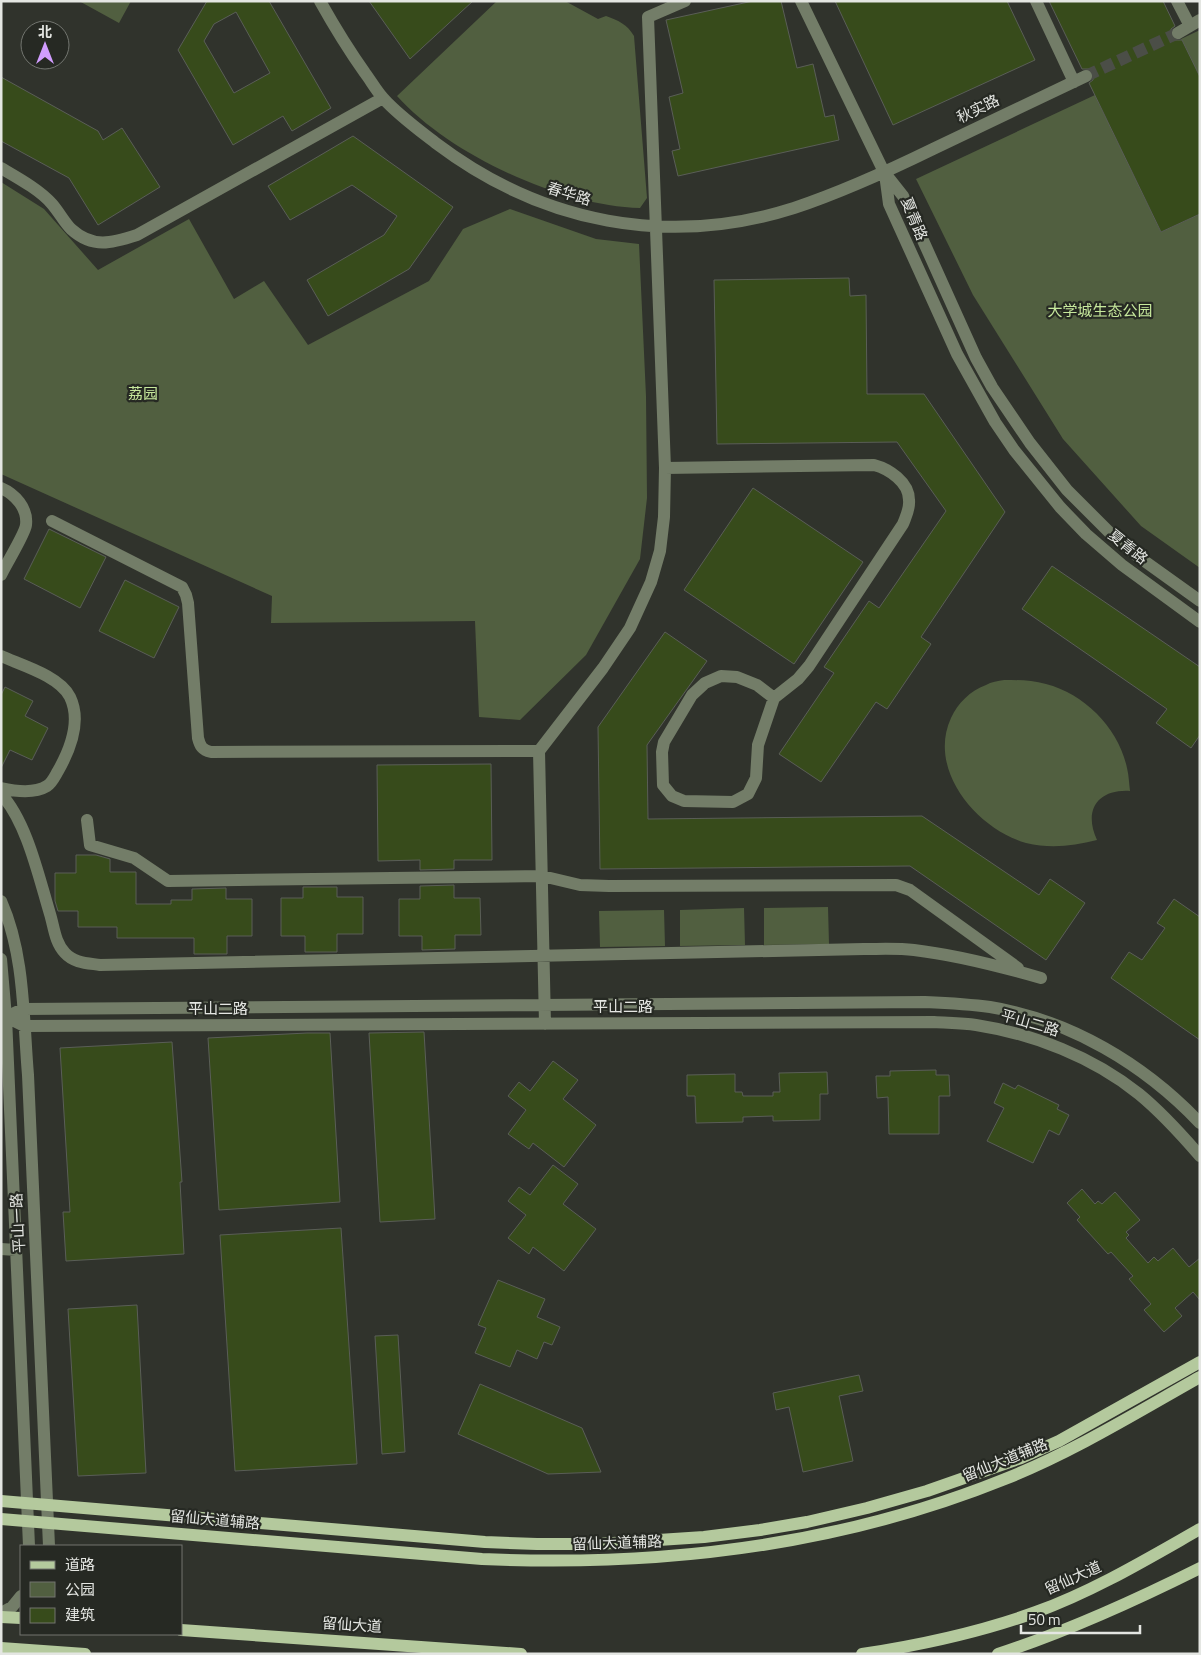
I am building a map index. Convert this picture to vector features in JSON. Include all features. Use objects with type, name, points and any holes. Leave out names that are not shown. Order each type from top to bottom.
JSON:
[{"type":"main road","name":"留仙大道辅路","points":[[1,1501],[485,1542],[537,1544],[652,1542],[760,1530],[867,1508],[927,1491],[989,1470],[1059,1441],[1200,1362]]},
{"type":"main road","name":"留仙大道辅路","points":[[1,1519],[499,1560],[616,1560],[721,1552],[768,1545],[834,1531],[924,1508],[970,1493],[1068,1451],[1200,1377]]},
{"type":"main road","name":"留仙大道","points":[[862,1654],[935,1640],[990,1626],[1037,1611],[1083,1592],[1135,1566],[1200,1529]]},
{"type":"main road","points":[[998,1654],[1041,1640],[1095,1618],[1200,1568]]},
{"type":"main road","points":[[1,1615],[20,1618]]},
{"type":"main road","name":"留仙大道","points":[[182,1630],[521,1654]]},
{"type":"main road","points":[[1,1648],[85,1654]]},
{"type":"street","name":"春华路","points":[[320,1],[344,43],[382,98],[414,126],[454,156],[498,182],[532,199],[572,213],[608,222],[656,227],[685,227],[754,218],[792,208],[836,193],[884,172]]},
{"type":"street","points":[[545,1024],[539,751],[603,668],[630,628],[651,582],[660,551],[664,517],[665,468],[648,17],[685,1]]},
{"type":"street","points":[[801,1],[884,172]]},
{"type":"street","name":"秋实路","points":[[884,172],[1080,79],[1036,1]]},
{"type":"street","points":[[1178,1],[1195,23],[1178,33]]},
{"type":"street","points":[[1,168],[20,179],[52,203],[70,229],[82,237],[95,243],[114,243],[137,235],[382,98]]},
{"type":"street","name":"夏青路","points":[[884,172],[903,196],[976,358],[992,387],[1030,443],[1067,490],[1104,527],[1136,555],[1200,601]]},
{"type":"street","name":"夏青路","points":[[884,172],[889,204],[957,354],[995,422],[1014,450],[1060,507],[1086,534],[1122,565],[1200,622]]},
{"type":"street","points":[[665,468],[874,464],[884,467],[904,485],[910,498],[908,512],[903,524],[809,666],[798,679],[774,698],[758,745],[756,778],[748,794],[733,802],[684,801],[672,796],[664,785],[662,752],[664,742],[692,695],[705,683],[721,676],[737,677],[757,685],[774,698]]},
{"type":"street","points":[[1,488],[10,492],[19,501],[25,513],[26,526],[1,574]]},
{"type":"street","points":[[52,521],[182,587],[188,603],[198,738],[204,750],[211,752],[539,751]]},
{"type":"street","points":[[1,656],[42,674],[60,685],[70,697],[74,714],[74,735],[69,752],[54,778],[46,786],[35,790],[14,791],[1,788]]},
{"type":"street","points":[[1,794],[10,803],[21,824],[38,874],[57,941],[64,952],[72,959],[84,963],[864,949],[912,950],[983,962],[1041,978]]},
{"type":"street","points":[[87,820],[90,845],[134,858],[168,881],[542,876],[580,885],[609,886],[896,885],[910,890],[1026,974]]},
{"type":"street","name":"平山一路","points":[[1,901],[14,939],[19,964],[23,1009],[49,1545]]},
{"type":"street","name":"平山一路","points":[[1,959],[30,1545]]},
{"type":"street","name":"平山二路","points":[[4,1017],[23,1009],[925,1002],[960,1004],[991,1007],[1022,1014],[1053,1024],[1097,1044],[1148,1075],[1181,1103],[1200,1123]]},
{"type":"street","name":"平山二路","points":[[4,1017],[24,1026],[934,1022],[975,1025],[1021,1034],[1062,1049],[1102,1068],[1138,1094],[1171,1124],[1200,1156]]},
{"type":"street","points":[[1,1248],[16,1250]]},
{"type":"street","points":[[1,1615],[12,1607],[20,1597]]},
{"type":"green space","points":[[79,1],[131,1],[119,23]]},
{"type":"green space","points":[[497,1],[565,1],[598,19],[606,16],[622,23],[634,36],[647,198],[640,208],[609,205],[576,198],[542,187],[509,173],[476,157],[446,138],[419,118],[397,96]]},
{"type":"green space","points":[[1200,30],[1200,77],[1181,39]]},
{"type":"green space","name":"大学城生态公园","points":[[1095,95],[1161,232],[1200,214],[1200,568],[1141,526],[1063,439],[973,295],[916,179]]},
{"type":"green space","name":"荔园","points":[[1,182],[44,209],[98,270],[189,219],[234,299],[264,281],[308,345],[429,281],[463,229],[510,209],[596,239],[639,244],[646,396],[647,498],[640,559],[586,655],[520,720],[479,717],[475,621],[271,623],[272,596],[1,474]]},
{"type":"green space","points":[[1004,680],[1025,680],[1041,683],[1074,696],[1098,715],[1116,740],[1127,768],[1130,791],[1119,791],[1109,794],[1096,804],[1092,819],[1097,840],[1062,846],[1026,843],[1008,836],[990,825],[974,811],[961,795],[951,777],[946,758],[945,738],[951,718],[957,707],[970,694],[988,684]]},
{"type":"green space","points":[[828,907],[829,944],[764,945],[764,908]]},
{"type":"green space","points":[[744,908],[745,945],[680,946],[680,910]]},
{"type":"green space","points":[[664,910],[665,946],[600,947],[599,911]]},
{"type":"building","points":[[207,1],[269,1],[331,108],[292,131],[283,116],[233,145],[178,50]],"holes":[[[236,12],[270,73],[234,93],[204,41],[214,24]]]},
{"type":"building","points":[[369,1],[473,1],[410,59]]},
{"type":"building","points":[[753,1],[781,1],[797,68],[813,64],[825,117],[834,115],[839,140],[678,176],[672,151],[680,149],[669,97],[683,93],[666,20]]},
{"type":"building","points":[[835,1],[1007,1],[1035,60],[893,125]]},
{"type":"building","points":[[1049,1],[1163,1],[1175,26],[1171,29],[1171,37],[1174,40],[1182,40],[1200,77],[1200,214],[1161,232],[1089,83],[1093,80],[1094,73],[1090,69],[1082,69]]},
{"type":"building","points":[[1,77],[98,131],[103,140],[122,128],[160,187],[98,225],[69,178],[1,141]]},
{"type":"building","points":[[353,136],[453,207],[409,269],[328,316],[307,280],[384,235],[397,216],[352,185],[290,220],[268,186]]},
{"type":"building","points":[[849,278],[850,296],[866,295],[867,394],[924,394],[1005,512],[921,637],[931,644],[887,709],[876,702],[821,782],[779,754],[834,673],[824,667],[869,601],[879,608],[946,511],[897,442],[717,444],[714,280]]},
{"type":"building","points":[[753,488],[863,562],[794,664],[684,590]]},
{"type":"building","points":[[49,529],[106,557],[80,608],[24,579]]},
{"type":"building","points":[[1052,566],[1200,667],[1200,735],[1191,748],[1156,723],[1167,709],[1022,609]]},
{"type":"building","points":[[125,580],[179,607],[154,658],[99,631]]},
{"type":"building","points":[[665,632],[707,661],[647,745],[648,819],[922,816],[1039,895],[1050,879],[1085,903],[1046,960],[910,866],[600,869],[598,727]]},
{"type":"building","points":[[5,687],[33,701],[25,716],[48,728],[32,760],[10,750],[1,768],[1,695]]},
{"type":"building","points":[[491,764],[492,860],[454,860],[454,869],[420,870],[420,860],[378,861],[377,765]]},
{"type":"building","points":[[76,855],[96,855],[110,859],[110,872],[136,872],[136,904],[171,904],[171,900],[192,900],[192,889],[226,888],[226,899],[252,899],[252,936],[227,936],[227,954],[194,954],[194,938],[117,938],[117,927],[78,927],[78,911],[58,911],[55,901],[55,873],[76,873]]},
{"type":"building","points":[[454,885],[454,898],[480,898],[481,935],[455,935],[455,949],[422,950],[422,936],[399,936],[399,899],[420,899],[420,886]]},
{"type":"building","points":[[303,887],[337,887],[337,897],[363,897],[363,934],[337,934],[337,952],[305,952],[305,936],[281,936],[281,898],[303,898]]},
{"type":"building","points":[[1174,899],[1200,917],[1200,1040],[1111,978],[1129,952],[1142,960],[1165,928],[1157,923]]},
{"type":"building","points":[[424,1032],[435,1219],[380,1222],[369,1033]]},
{"type":"building","points":[[330,1033],[340,1202],[219,1210],[208,1038]]},
{"type":"building","points":[[172,1042],[182,1182],[180,1182],[184,1254],[66,1261],[63,1212],[70,1212],[60,1048]]},
{"type":"building","points":[[553,1061],[578,1080],[563,1099],[596,1125],[564,1167],[533,1143],[529,1149],[508,1134],[526,1110],[508,1096],[519,1082],[530,1091]]},
{"type":"building","points":[[936,1070],[936,1075],[949,1075],[950,1096],[939,1096],[939,1134],[889,1134],[888,1097],[877,1098],[876,1076],[890,1076],[890,1071]]},
{"type":"building","points":[[827,1072],[828,1094],[820,1094],[820,1120],[773,1121],[773,1116],[743,1117],[743,1122],[696,1123],[695,1096],[687,1096],[687,1075],[735,1074],[735,1092],[742,1092],[743,1096],[773,1096],[773,1092],[780,1092],[779,1073]]},
{"type":"building","points":[[1003,1083],[1015,1089],[1018,1085],[1059,1105],[1057,1109],[1069,1115],[1059,1135],[1049,1130],[1033,1163],[987,1141],[1004,1108],[994,1103]]},
{"type":"building","points":[[553,1165],[578,1184],[563,1204],[596,1229],[564,1271],[533,1247],[529,1254],[508,1238],[526,1215],[508,1201],[519,1187],[530,1195]]},
{"type":"building","points":[[1082,1189],[1095,1204],[1098,1201],[1102,1204],[1115,1192],[1140,1220],[1126,1232],[1129,1235],[1126,1238],[1148,1263],[1154,1257],[1158,1261],[1173,1248],[1189,1267],[1200,1258],[1200,1300],[1193,1292],[1175,1308],[1182,1316],[1164,1332],[1144,1310],[1151,1304],[1129,1279],[1133,1276],[1111,1252],[1108,1254],[1077,1220],[1080,1217],[1067,1203]]},
{"type":"building","points":[[341,1228],[357,1464],[235,1471],[220,1235]]},
{"type":"building","points":[[498,1280],[545,1299],[537,1317],[560,1327],[552,1345],[544,1342],[537,1359],[517,1350],[510,1367],[475,1353],[486,1328],[478,1325]]},
{"type":"building","points":[[137,1305],[146,1473],[78,1476],[68,1309]]},
{"type":"building","points":[[398,1335],[405,1452],[382,1454],[375,1336]]},
{"type":"building","points":[[859,1375],[863,1391],[839,1396],[853,1461],[803,1472],[789,1407],[776,1410],[773,1393]]},
{"type":"building","points":[[480,1384],[582,1428],[601,1472],[548,1474],[458,1434]]},
{"type":"tunnel","points":[[1086,76],[1178,33]]}]
